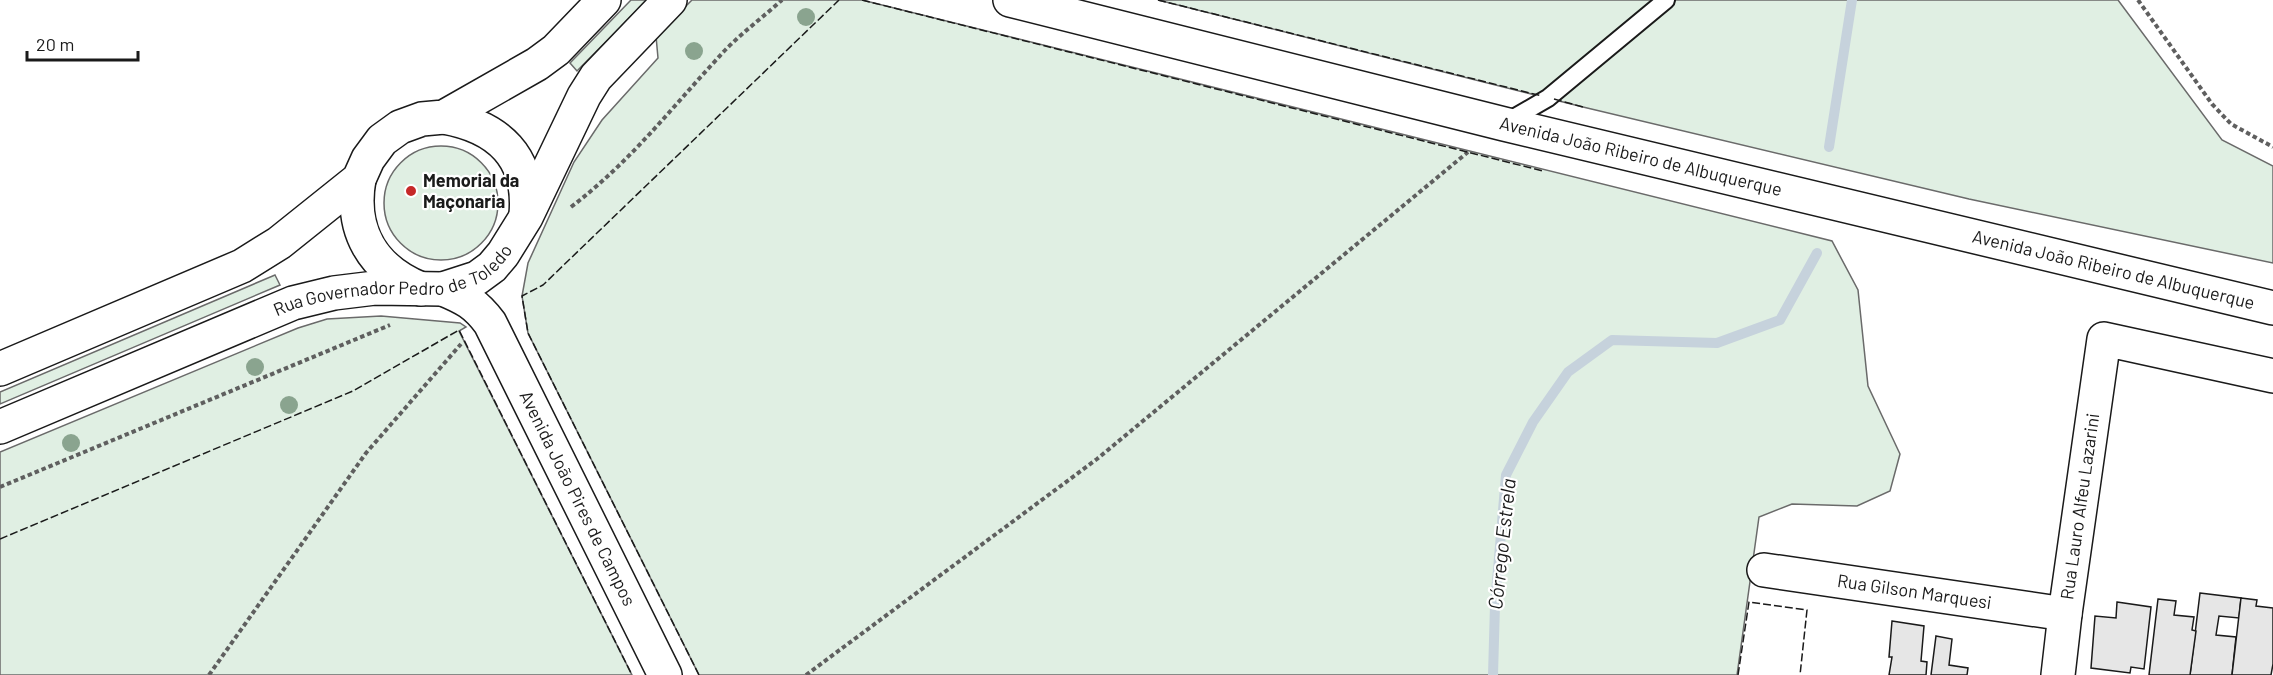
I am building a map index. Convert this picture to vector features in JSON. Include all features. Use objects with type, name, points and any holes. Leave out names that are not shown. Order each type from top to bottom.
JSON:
[{"type":"street","points":[[444,117],[510,80],[556,50],[604,0]]},
{"type":"street","name":"Rua Governador Pedro de Toledo","points":[[0,427],[293,303],[334,293],[375,288],[433,289],[477,278],[492,267],[503,254],[526,217],[584,96],[596,77],[670,0]]},
{"type":"street","name":"Avenida João Ribeiro de Albuquerque","points":[[1010,0],[1504,124],[2273,308]]},
{"type":"street","points":[[433,289],[406,283],[387,270],[369,247],[357,214],[358,178],[382,140],[400,127],[422,119],[444,117],[479,126],[504,143],[514,156],[526,185],[526,217]]},
{"type":"street","points":[[0,369],[242,266],[279,243],[358,178]]},
{"type":"street","points":[[490,323],[492,301],[503,254]]},
{"type":"street","name":"Avenida João Pires de Campos","points":[[433,289],[464,298],[479,308],[490,323],[665,675]]},
{"type":"street","name":"Rua Lauro Alfeu Lazarini","points":[[2058,675],[2104,339],[2273,376]]},
{"type":"street","name":"Rua Gilson Marquesi","points":[[1764,570],[2065,614]]},
{"type":"lane","points":[[1504,124],[1548,98],[1666,0]]},
{"type":"path","points":[[567,210],[602,183],[636,151],[719,56],[782,0]]},
{"type":"path","points":[[2138,0],[2212,104],[2231,124],[2273,147]]},
{"type":"path","points":[[806,675],[1097,459],[1504,124]]},
{"type":"path","points":[[0,487],[396,323]]},
{"type":"path","points":[[209,675],[366,453],[470,333],[490,323]]},
{"type":"green space","points":[[631,0],[647,0],[577,71],[570,63]]},
{"type":"green space","points":[[692,0],[862,0],[1832,241],[1858,290],[1868,386],[1900,454],[1890,491],[1857,506],[1792,504],[1759,517],[1737,675],[699,675],[528,333],[522,296],[528,263],[574,162],[602,120],[658,58],[656,36]]},
{"type":"green space","points":[[1158,0],[2118,0],[2222,140],[2273,166],[2273,263],[1969,199],[1583,107]]},
{"type":"green space","points":[[441,146],[463,151],[481,163],[493,181],[498,203],[493,225],[481,243],[463,255],[441,260],[419,255],[401,243],[389,225],[384,203],[389,181],[401,163],[419,151]]},
{"type":"green space","points":[[275,275],[280,285],[0,404],[0,392]]},
{"type":"green space","points":[[381,316],[460,323],[466,327],[459,331],[632,675],[0,675],[0,452],[298,328],[327,319]]},
{"type":"building","points":[[2200,593],[2241,598],[2239,618],[2219,616],[2216,635],[2236,637],[2232,675],[2190,675]]},
{"type":"building","points":[[2241,598],[2257,600],[2256,606],[2273,608],[2271,675],[2232,675]]},
{"type":"building","points":[[2158,599],[2176,601],[2174,615],[2194,617],[2192,630],[2196,631],[2190,675],[2149,675]]},
{"type":"building","points":[[2117,602],[2151,607],[2144,669],[2131,667],[2130,673],[2091,668],[2095,616],[2116,618]]},
{"type":"building","points":[[1892,621],[1924,626],[1921,661],[1927,662],[1926,675],[1889,675],[1892,657],[1889,657]]},
{"type":"building","points":[[1936,636],[1952,639],[1949,665],[1968,668],[1967,675],[1931,675]]},
{"type":"waterway","name":"Córrego Estrela","points":[[1829,147],[1852,0]]},
{"type":"waterway","name":"Córrego Estrela","points":[[1493,675],[1495,605],[1506,475],[1533,422],[1568,372],[1612,340],[1717,343],[1780,320],[1817,253]]},
{"type":"fence","points":[[699,675],[528,333],[522,296],[543,285],[839,0]]},
{"type":"fence","points":[[862,0],[1543,171]]},
{"type":"fence","points":[[1158,0],[1542,96]]},
{"type":"fence","points":[[1554,99],[1583,107]]},
{"type":"fence","points":[[0,539],[353,391],[459,330],[632,675]]},
{"type":"fence","points":[[1738,675],[1749,602],[1807,610],[1800,675]]},
{"type":"place","name":"Memorial da Maçonaria","points":[[411,191]]}]
